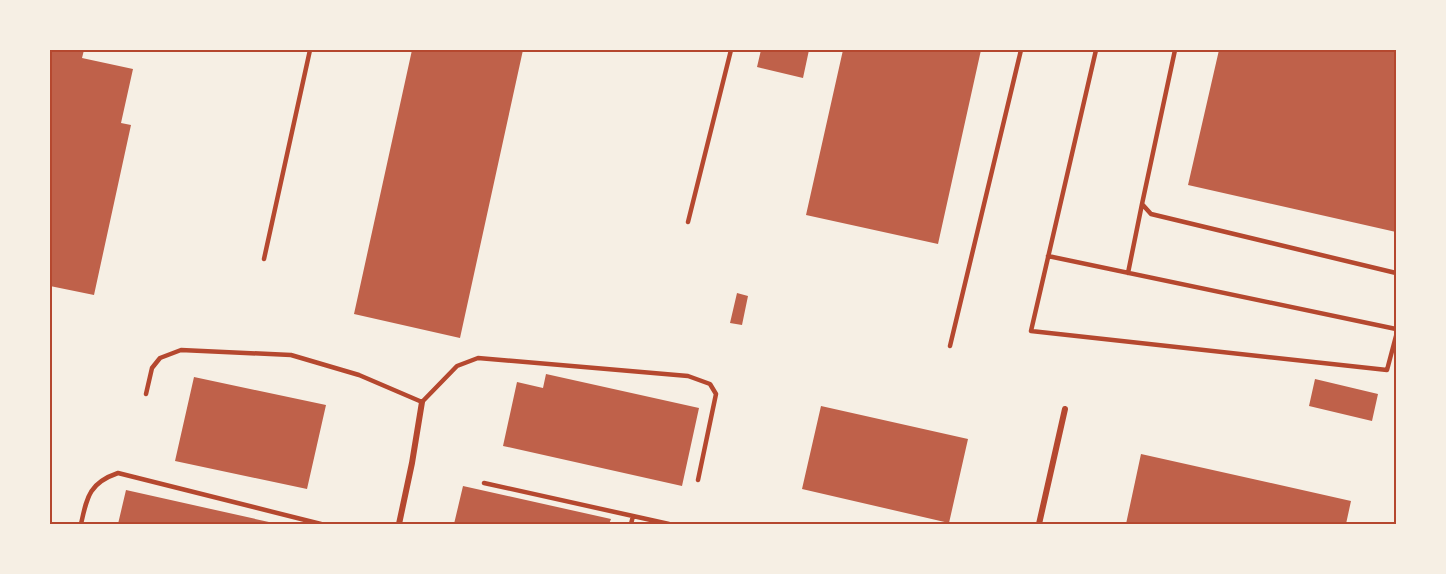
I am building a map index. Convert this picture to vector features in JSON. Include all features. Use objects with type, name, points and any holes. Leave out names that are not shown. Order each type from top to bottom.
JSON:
[{"type":"street","points":[[399,525],[422,402]]},
{"type":"street","points":[[1039,525],[1065,409]]},
{"type":"lane","points":[[264,260],[310,50]]},
{"type":"lane","points":[[688,222],[731,50]]},
{"type":"lane","points":[[951,346],[1022,50]]},
{"type":"lane","points":[[1096,50],[1031,331],[1387,370],[1396,336]]},
{"type":"lane","points":[[1128,273],[1175,50]]},
{"type":"lane","points":[[1142,204],[1151,214],[1396,273]]},
{"type":"lane","points":[[1048,256],[1396,329]]},
{"type":"lane","points":[[146,394],[152,368],[160,358],[181,350],[291,355],[359,375],[422,402],[458,366],[478,358],[688,376],[710,384],[716,394],[698,480]]},
{"type":"lane","points":[[81,525],[86,498],[92,489],[103,478],[118,473],[321,525]]},
{"type":"lane","points":[[484,483],[669,525]]},
{"type":"lane","points":[[631,525],[633,516]]},
{"type":"building","points":[[50,50],[84,50],[82,58],[133,69],[121,123],[131,125],[94,295],[50,286]]},
{"type":"building","points":[[412,50],[523,50],[460,338],[354,314]]},
{"type":"building","points":[[761,50],[809,50],[803,78],[757,67]]},
{"type":"building","points":[[843,50],[981,50],[938,244],[806,215]]},
{"type":"building","points":[[1219,50],[1396,50],[1396,232],[1188,185]]},
{"type":"building","points":[[737,293],[748,296],[742,325],[730,323]]},
{"type":"building","points":[[546,374],[699,408],[682,486],[503,446],[517,382],[543,388]]},
{"type":"building","points":[[194,377],[326,405],[307,489],[175,461]]},
{"type":"building","points":[[1315,379],[1378,394],[1372,421],[1309,406]]},
{"type":"building","points":[[821,406],[968,439],[949,523],[802,489]]},
{"type":"building","points":[[1141,454],[1351,501],[1346,524],[1126,524]]},
{"type":"building","points":[[463,486],[611,519],[609,524],[454,524]]},
{"type":"building","points":[[126,490],[278,524],[118,524]]}]
